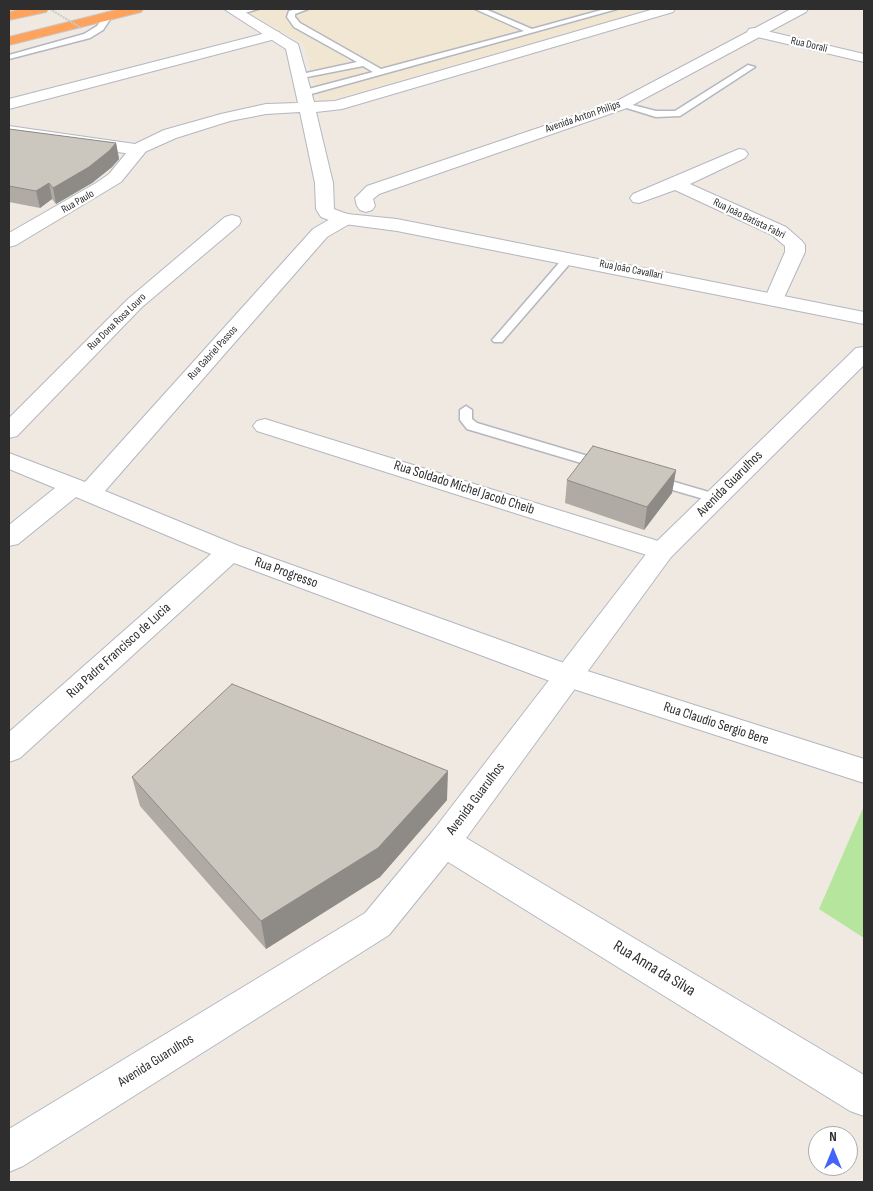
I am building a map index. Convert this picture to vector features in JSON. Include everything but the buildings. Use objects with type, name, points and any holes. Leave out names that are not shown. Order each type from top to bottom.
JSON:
[{"type":"highway","points":[[9,16],[41,9]]},
{"type":"highway","points":[[9,30],[103,12],[136,9]]},
{"type":"highway","points":[[9,41],[103,12]]},
{"type":"street","points":[[9,131],[138,150],[170,134],[206,124],[261,116],[306,104],[336,106],[668,9]]},
{"type":"street","points":[[775,9],[795,12]]},
{"type":"street","points":[[234,11],[293,47],[324,183],[325,209],[370,198]]},
{"type":"street","name":"Avenida Anton Philips","points":[[370,198],[621,105],[754,32],[795,12]]},
{"type":"street","name":"Rua Dorali","points":[[754,32],[864,58]]},
{"type":"street","points":[[9,104],[274,35]]},
{"type":"street","name":"Rua Paulo","points":[[9,242],[102,188],[115,178],[138,150]]},
{"type":"street","points":[[638,198],[675,184],[739,154]]},
{"type":"street","points":[[324,183],[346,192],[370,198]]},
{"type":"street","name":"Rua João Batista Fabri","points":[[675,184],[779,230],[789,238],[794,245],[795,252],[775,298]]},
{"type":"street","name":"Rua João Cavallari","points":[[370,198],[397,225]]},
{"type":"street","name":"Rua João Cavallari","points":[[325,209],[328,213],[344,219],[397,225],[775,298],[864,318]]},
{"type":"street","name":"Rua Gabriel Passos","points":[[9,538],[80,490],[320,233],[344,219]]},
{"type":"street","name":"Rua Dona Rosa Louro","points":[[9,430],[135,303],[232,221]]},
{"type":"street","name":"Avenida Guarulhos","points":[[9,1152],[377,924],[444,842],[662,551],[864,353]]},
{"type":"street","name":"Rua Soldado Michel Jacob Cheib","points":[[265,426],[662,551]]},
{"type":"street","name":"Rua Progresso","points":[[9,460],[230,552],[568,676]]},
{"type":"street","name":"Rua Padre Francisco de Lucia","points":[[9,750],[230,552]]},
{"type":"street","name":"Rua Claudio Sergio Bere","points":[[568,676],[864,771]]},
{"type":"street","name":"Rua Anna da Silva","points":[[444,842],[864,1097]]},
{"type":"lane","points":[[234,11],[254,9]]},
{"type":"lane","points":[[304,9],[292,13],[291,17],[297,25],[380,72]]},
{"type":"lane","points":[[479,9],[531,31]]},
{"type":"lane","points":[[306,104],[380,72],[613,9]]},
{"type":"lane","points":[[9,57],[87,36],[100,28],[103,12]]},
{"type":"lane","points":[[300,77],[364,63]]},
{"type":"lane","points":[[621,105],[656,114],[677,114],[751,67]]},
{"type":"lane","points":[[498,340],[569,258]]},
{"type":"lane","points":[[466,410],[466,420],[472,426],[619,470]]},
{"type":"lane","points":[[638,475],[714,498]]},
{"type":"path","points":[[50,9],[81,28]]},
{"type":"shaded area","points":[[239,9],[653,9],[320,103],[303,43]]},
{"type":"green space","points":[[864,806],[864,938],[819,909]]}]
